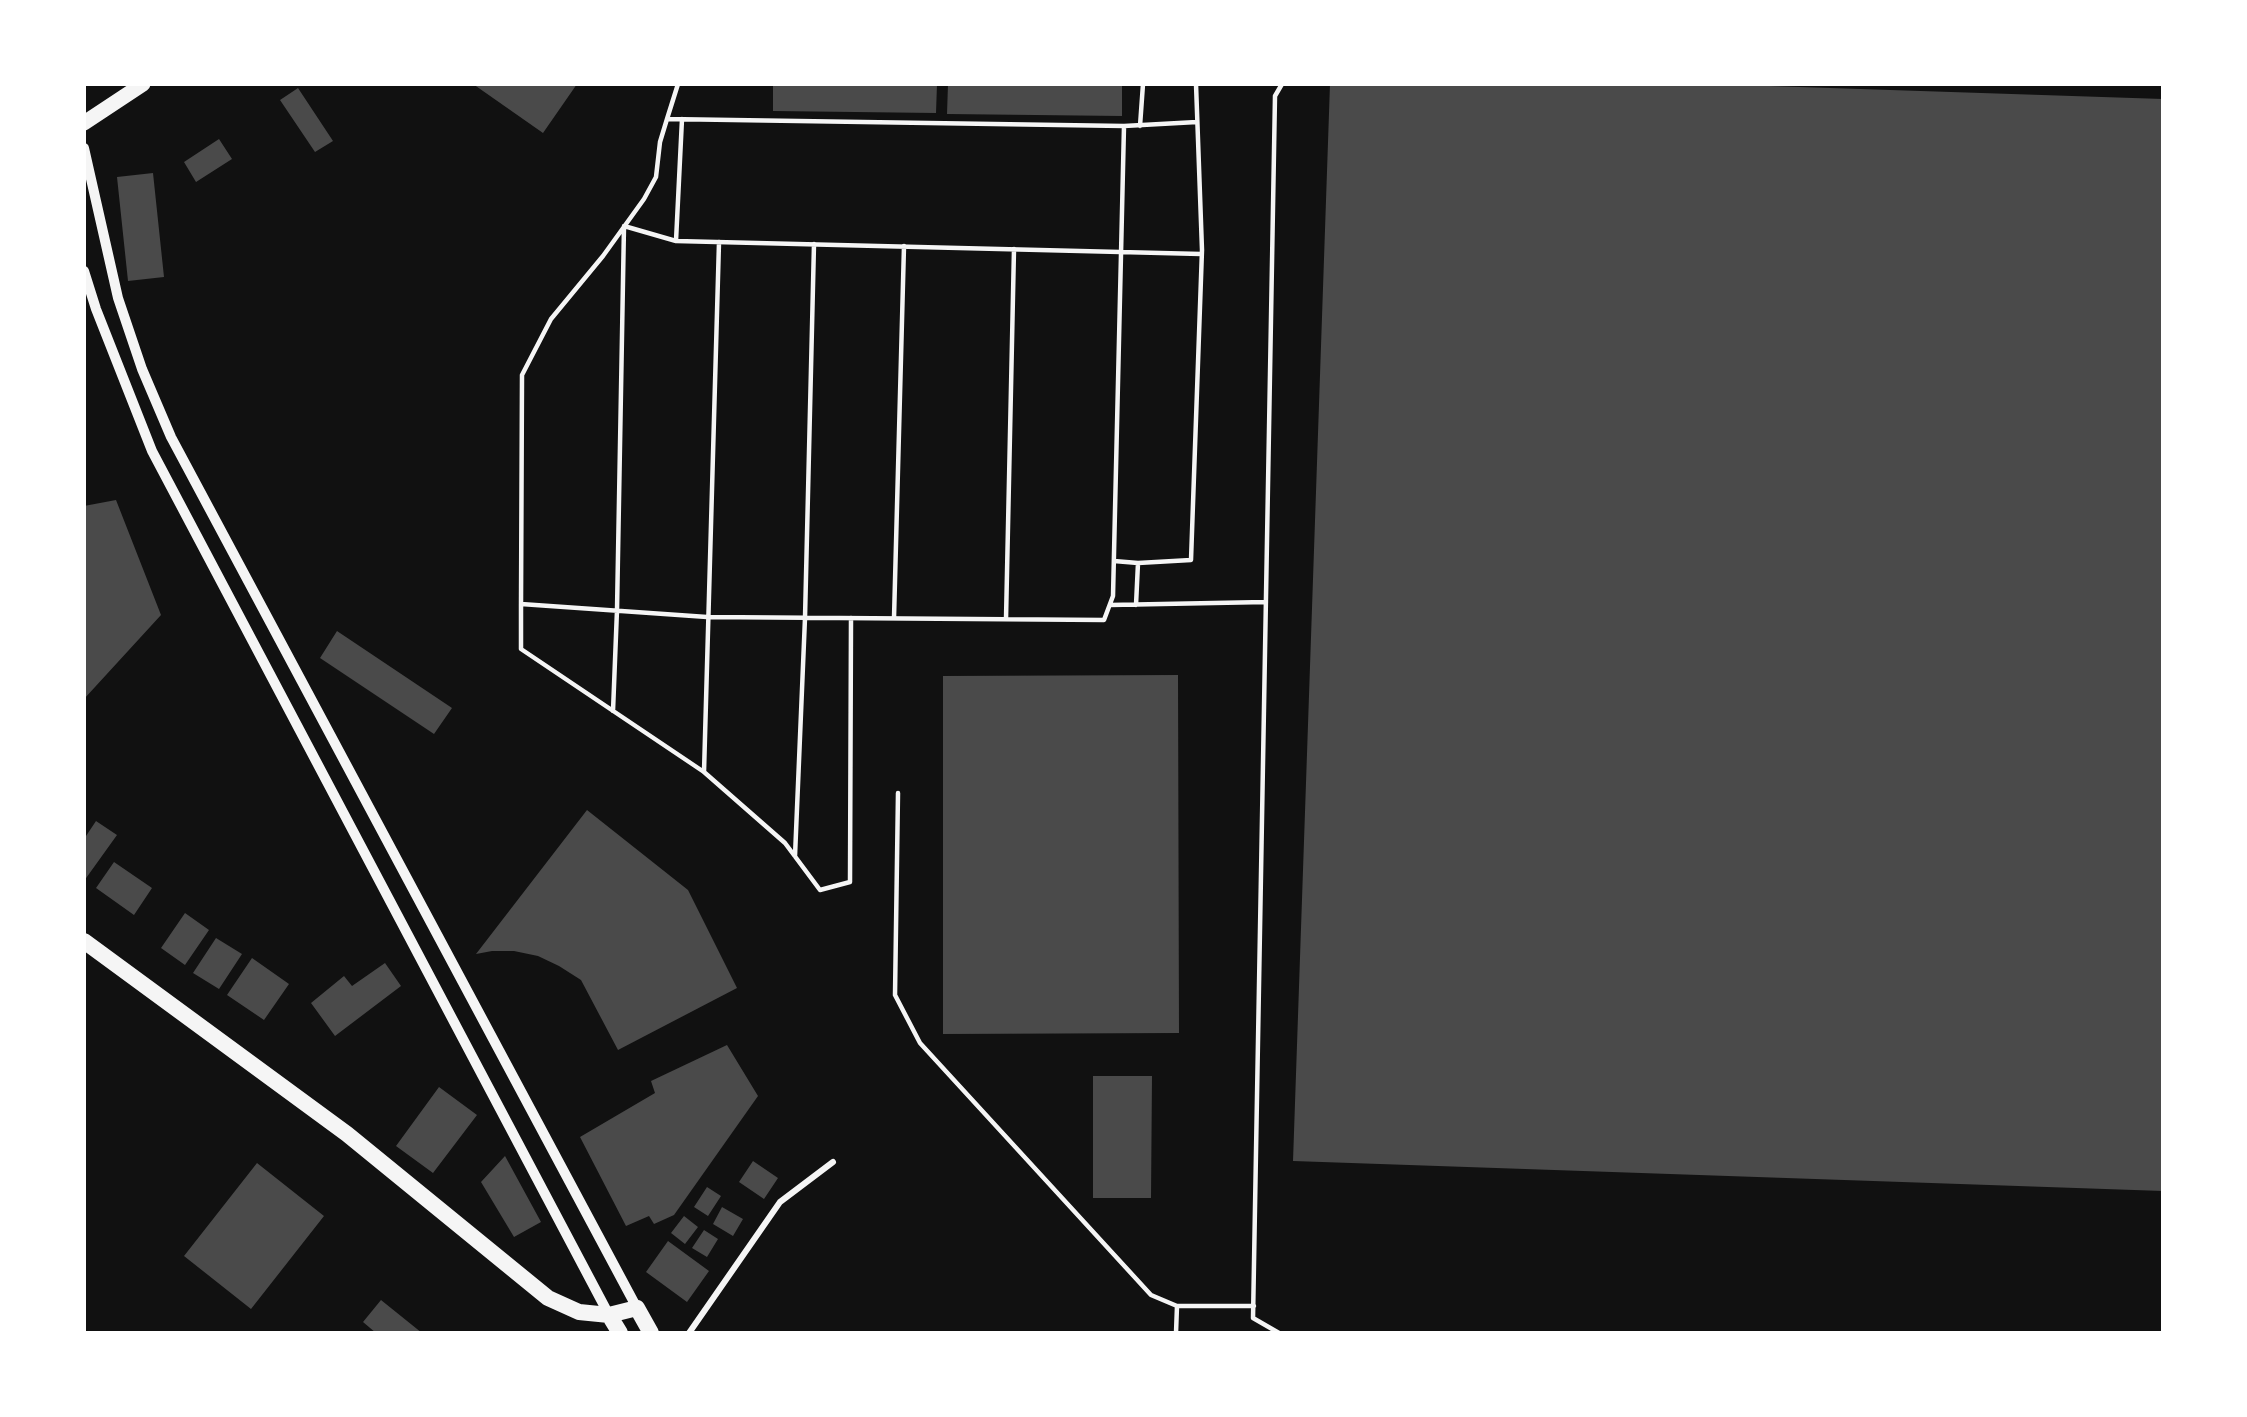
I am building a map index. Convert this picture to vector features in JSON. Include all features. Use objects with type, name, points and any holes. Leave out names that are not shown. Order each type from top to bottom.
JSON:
[{"type":"highway","points":[[84,941],[347,1134],[548,1298],[579,1312],[609,1315],[637,1308],[651,1333]]},
{"type":"highway","points":[[609,1315],[620,1333]]},
{"type":"main road","points":[[84,123],[142,84]]},
{"type":"street","points":[[84,148],[118,298],[142,369],[171,436],[637,1308]]},
{"type":"street","points":[[84,271],[96,309],[152,450],[609,1315]]},
{"type":"street","points":[[689,1333],[780,1202],[832,1162]]},
{"type":"lane","points":[[678,84],[660,142],[656,177],[644,199],[603,256],[551,319],[522,375],[521,649],[704,772],[785,843],[820,890],[850,882],[851,618]]},
{"type":"lane","points":[[1140,126],[1143,84]]},
{"type":"lane","points":[[1114,561],[1191,560],[1201,252],[1196,84]]},
{"type":"lane","points":[[1279,1333],[1253,1318],[1275,96],[1282,84]]},
{"type":"lane","points":[[668,119],[1124,126],[1197,122]]},
{"type":"lane","points":[[676,241],[682,119]]},
{"type":"lane","points":[[521,604],[707,617],[1104,620],[1113,596],[1124,126]]},
{"type":"lane","points":[[624,226],[676,241],[1201,252]]},
{"type":"lane","points":[[612,711],[617,610],[624,226]]},
{"type":"lane","points":[[704,772],[719,242]]},
{"type":"lane","points":[[795,856],[805,618],[814,244]]},
{"type":"lane","points":[[894,618],[904,246]]},
{"type":"lane","points":[[1006,619],[1014,249]]},
{"type":"lane","points":[[1136,605],[1138,562]]},
{"type":"lane","points":[[1110,605],[1266,602]]},
{"type":"lane","points":[[898,793],[895,995],[920,1043],[1151,1295],[1177,1306],[1254,1306]]},
{"type":"lane","points":[[1176,1333],[1174,1319],[1177,1306]]},
{"type":"building","points":[[473,84],[577,84],[543,133]]},
{"type":"building","points":[[773,84],[937,84],[936,113],[773,111]]},
{"type":"building","points":[[948,84],[1122,84],[1122,116],[947,114]]},
{"type":"building","points":[[1330,84],[1709,84],[2163,99],[2163,1191],[1293,1161]]},
{"type":"building","points":[[298,88],[333,141],[315,152],[280,100]]},
{"type":"building","points":[[219,139],[232,159],[196,182],[184,162]]},
{"type":"building","points":[[153,173],[164,277],[128,281],[117,177]]},
{"type":"building","points":[[116,500],[161,615],[84,699],[84,506]]},
{"type":"building","points":[[337,631],[452,708],[434,734],[320,658]]},
{"type":"building","points":[[1178,675],[1179,1033],[943,1034],[943,676]]},
{"type":"building","points":[[587,810],[688,890],[737,988],[618,1050],[581,980],[538,956],[514,951],[476,954]]},
{"type":"building","points":[[96,821],[117,835],[84,881],[84,834],[86,836]]},
{"type":"building","points":[[114,862],[152,888],[134,915],[96,888]]},
{"type":"building","points":[[185,913],[209,930],[185,965],[161,948]]},
{"type":"building","points":[[216,938],[242,954],[219,989],[193,973]]},
{"type":"building","points":[[252,958],[289,984],[264,1020],[227,995]]},
{"type":"building","points":[[385,963],[401,986],[335,1036],[311,1003],[344,976],[352,986]]},
{"type":"building","points":[[727,1045],[758,1096],[674,1215],[654,1224],[649,1216],[626,1226],[580,1137],[655,1093],[651,1081]]},
{"type":"building","points":[[1093,1076],[1152,1076],[1151,1198],[1093,1198]]},
{"type":"building","points":[[439,1087],[477,1115],[433,1173],[396,1146]]},
{"type":"building","points":[[505,1156],[541,1222],[514,1237],[481,1182]]},
{"type":"building","points":[[753,1161],[778,1178],[764,1199],[739,1182]]},
{"type":"building","points":[[257,1163],[324,1216],[251,1309],[184,1256]]},
{"type":"building","points":[[707,1187],[721,1196],[708,1216],[694,1207]]},
{"type":"building","points":[[722,1207],[743,1219],[733,1236],[713,1224]]},
{"type":"building","points":[[684,1216],[698,1227],[685,1244],[671,1233]]},
{"type":"building","points":[[704,1230],[718,1239],[707,1257],[692,1248]]},
{"type":"building","points":[[668,1241],[709,1271],[687,1302],[646,1272]]},
{"type":"building","points":[[381,1300],[422,1333],[376,1333],[363,1322]]}]
